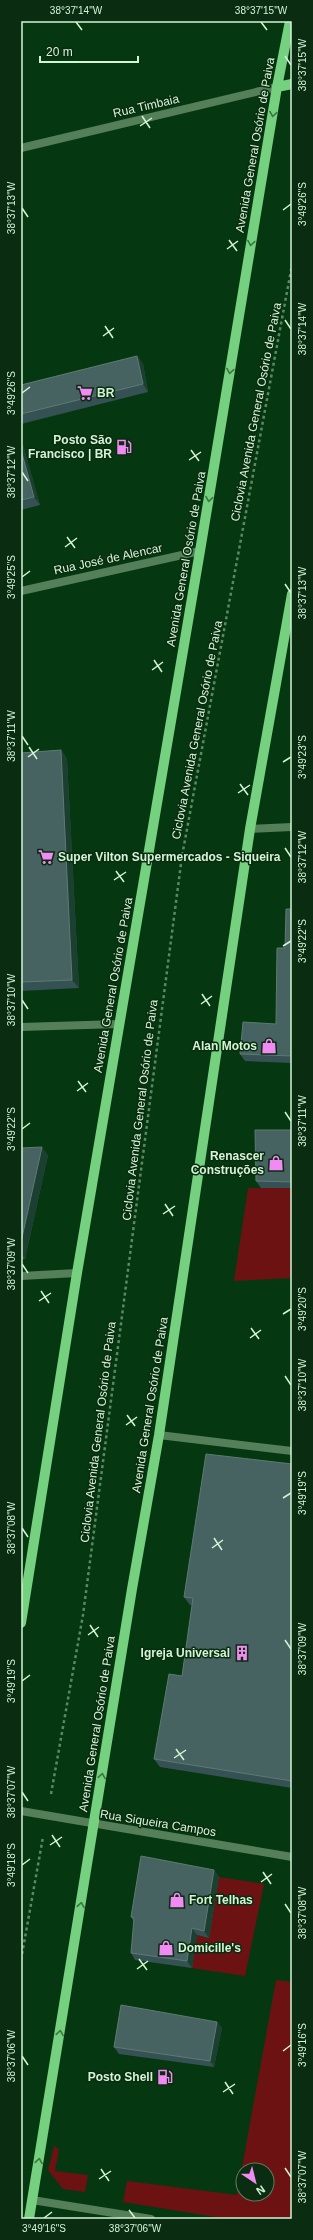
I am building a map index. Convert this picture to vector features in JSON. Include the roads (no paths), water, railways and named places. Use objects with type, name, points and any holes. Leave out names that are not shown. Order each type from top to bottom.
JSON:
[{"type":"main road","name":"Avenida General Osório de Paiva","points":[[21,1623],[77,1273],[200,551],[277,87],[290,21]]},
{"type":"main road","points":[[277,87],[292,84]]},
{"type":"main road","name":"Avenida General Osório de Paiva","points":[[29,2219],[132,1589],[159,1435],[250,829],[292,594]]},
{"type":"street","name":"Rua Timbaia","points":[[21,148],[277,87]]},
{"type":"street","name":"Rua José de Alencar","points":[[21,591],[200,551]]},
{"type":"street","points":[[250,829],[292,827]]},
{"type":"street","points":[[21,1027],[119,1024]]},
{"type":"street","points":[[21,1276],[77,1273]]},
{"type":"street","points":[[159,1435],[292,1451]]},
{"type":"street","name":"Rua Siqueira Campos","points":[[21,1811],[292,1857]]},
{"type":"street","points":[[32,2200],[151,2219]]},
{"type":"place","name":"BR","points":[[85,393]]},
{"type":"place","name":"Posto São Francisco | BR","points":[[124,447]]},
{"type":"place","name":"Super Vilton Supermercados - Siqueira","points":[[46,857]]},
{"type":"place","name":"Alan Motos","points":[[269,1046]]},
{"type":"place","name":"Renascer Construções","points":[[276,1163]]},
{"type":"place","name":"Igreja Universal","points":[[242,1653]]},
{"type":"place","name":"Fort Telhas","points":[[177,1900]]},
{"type":"place","name":"Domicille's","points":[[166,1948]]},
{"type":"place","name":"Posto Shell","points":[[165,2077]]}]
